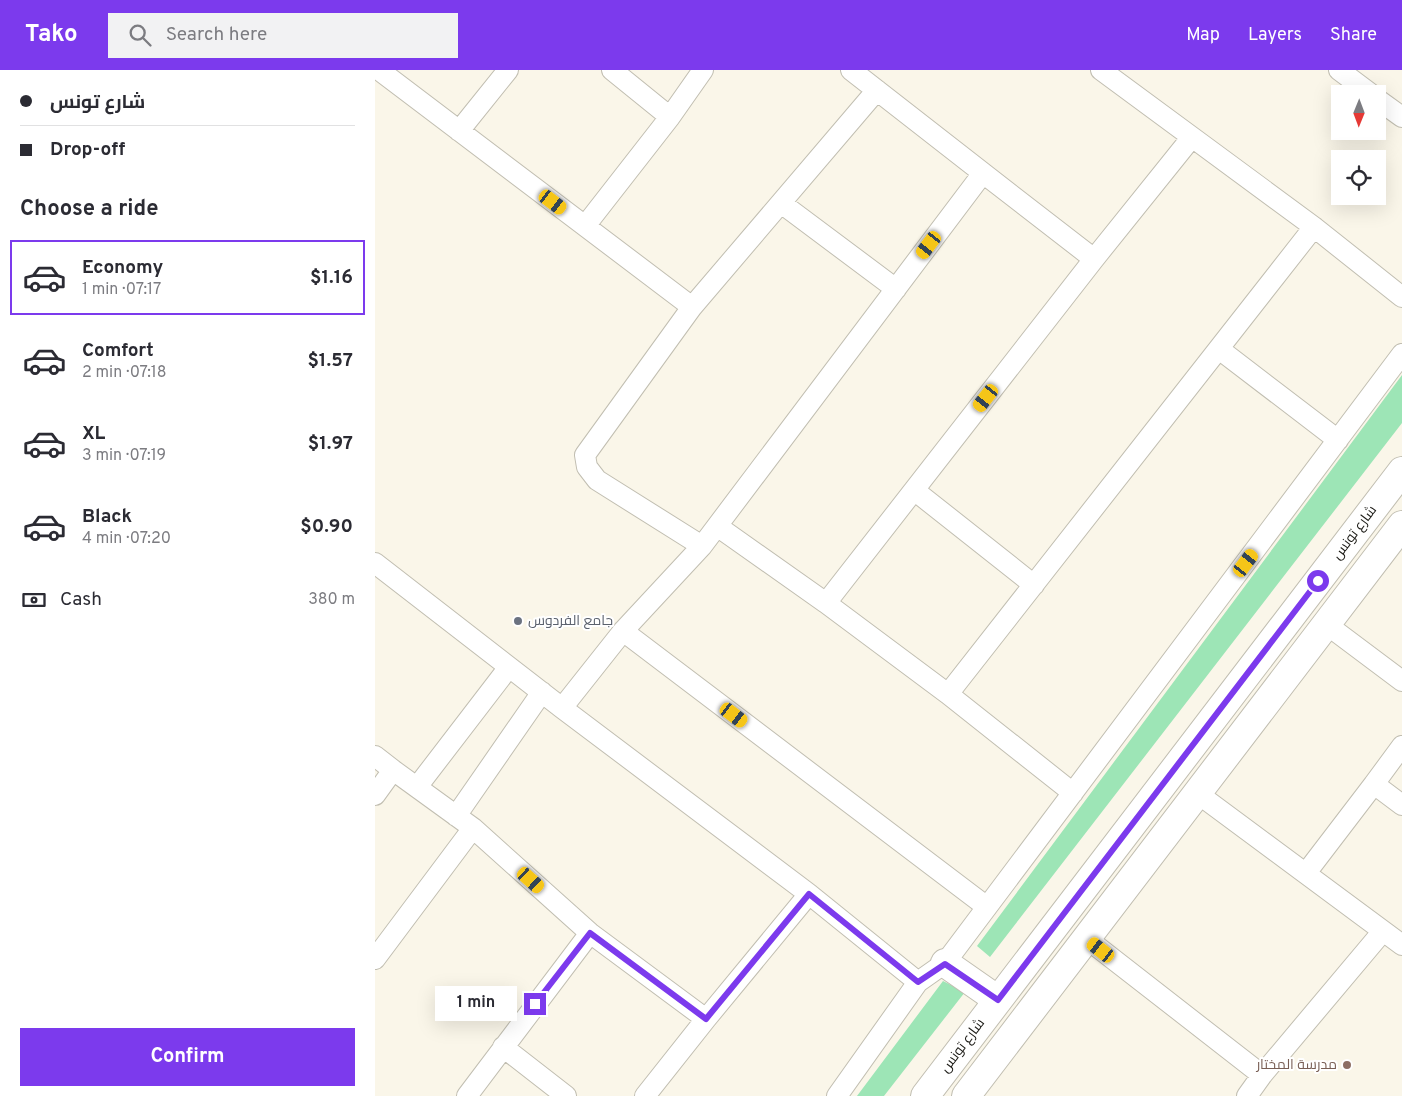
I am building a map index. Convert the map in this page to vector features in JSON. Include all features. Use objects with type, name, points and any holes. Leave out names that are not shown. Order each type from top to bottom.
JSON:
[{"type":"street","points":[[379,70],[692,307]]},
{"type":"street","points":[[459,131],[508,70]]},
{"type":"street","points":[[612,70],[671,117]]},
{"type":"street","points":[[585,226],[671,117],[703,70]]},
{"type":"street","points":[[851,70],[1094,259]]},
{"type":"street","points":[[1101,70],[1314,227],[1402,297]]},
{"type":"street","points":[[1339,70],[1359,85]]},
{"type":"street","points":[[702,546],[597,480],[587,467],[585,455],[692,307],[877,90]]},
{"type":"street","points":[[1386,105],[1402,117]]},
{"type":"street","points":[[826,603],[1094,259],[1192,137]]},
{"type":"street","points":[[563,708],[623,631],[702,546],[983,173]]},
{"type":"street","points":[[781,203],[896,288]]},
{"type":"street","points":[[948,694],[1314,227]]},
{"type":"street","points":[[1219,349],[1338,440]]},
{"type":"street","points":[[837,1096],[918,982],[945,964],[1402,354]]},
{"type":"street","name":"شارع تونس","points":[[925,1096],[1402,471]]},
{"type":"street","points":[[914,490],[1034,585]]},
{"type":"street","points":[[717,526],[826,603],[948,694],[1073,793]]},
{"type":"street","points":[[966,1096],[1326,624],[1399,534]]},
{"type":"street","points":[[375,563],[809,894],[918,982]]},
{"type":"street","points":[[1326,624],[1402,681]]},
{"type":"street","points":[[623,631],[987,908]]},
{"type":"street","points":[[417,787],[509,666]]},
{"type":"street","points":[[456,816],[542,692]]},
{"type":"street","points":[[1305,873],[1402,746]]},
{"type":"street","points":[[375,756],[473,828],[590,933],[706,1019]]},
{"type":"street","points":[[375,795],[393,770]]},
{"type":"street","points":[[1374,784],[1402,805]]},
{"type":"street","points":[[1197,793],[1402,946]]},
{"type":"street","points":[[375,959],[473,828]]},
{"type":"street","points":[[1115,847],[1140,868]]},
{"type":"street","points":[[645,1096],[809,894]]},
{"type":"street","points":[[1247,1096],[1262,1075],[1383,931]]},
{"type":"street","points":[[467,1096],[590,933]]},
{"type":"street","points":[[1086,938],[1262,1075]]},
{"type":"street","points":[[945,964],[998,1000]]},
{"type":"street","points":[[503,1047],[566,1096]]},
{"type":"green space","points":[[1402,375],[1402,423],[990,957],[977,946]]},
{"type":"green space","points":[[943,981],[965,992],[884,1096],[857,1096]]},
{"type":"place","name":"جامع الفردوس","points":[[518,621]]},
{"type":"place","name":"مدرسة المختار","points":[[1347,1065]]},
{"type":"route","points":[[535,1004],[590,933],[706,1019],[809,894],[918,982],[945,964],[998,1000],[1318,581]]}]
